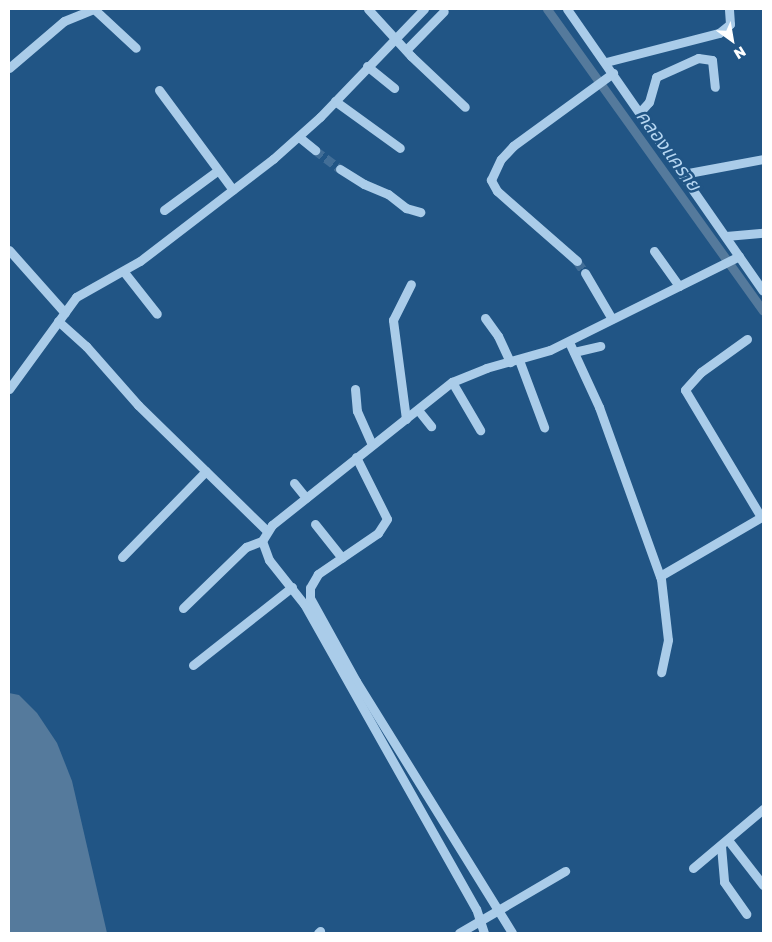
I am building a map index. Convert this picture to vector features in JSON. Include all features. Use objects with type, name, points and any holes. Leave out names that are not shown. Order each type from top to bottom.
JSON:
[{"type":"street","points":[[9,68],[64,21],[94,9],[136,48]]},
{"type":"street","points":[[370,9],[406,50],[466,107]]},
{"type":"street","points":[[9,389],[58,321],[84,290],[124,272],[233,190],[299,137],[394,37],[424,9]]},
{"type":"street","points":[[606,62],[719,33],[730,24],[729,9]]},
{"type":"street","points":[[570,10],[606,62],[610,76],[640,112],[726,236],[735,259],[763,291]]},
{"type":"street","points":[[406,50],[444,11]]},
{"type":"street","points":[[640,112],[649,102],[656,77],[698,58],[712,60],[714,87]]},
{"type":"street","points":[[367,66],[394,88]]},
{"type":"street","points":[[577,261],[497,191],[491,180],[501,159],[513,146],[610,76]]},
{"type":"street","points":[[159,90],[217,171],[233,190]]},
{"type":"street","points":[[335,101],[400,148]]},
{"type":"street","points":[[299,137],[315,150]]},
{"type":"street","points":[[683,174],[763,159]]},
{"type":"street","points":[[340,169],[364,184],[388,194],[406,208],[420,212]]},
{"type":"street","points":[[164,210],[217,171]]},
{"type":"street","points":[[726,236],[763,233]]},
{"type":"street","points":[[9,250],[65,313]]},
{"type":"street","points":[[654,251],[679,286]]},
{"type":"street","points":[[484,933],[481,922],[292,587],[270,560],[262,541],[266,531],[372,444],[452,382],[569,342],[735,259]]},
{"type":"street","points":[[124,272],[157,314]]},
{"type":"street","points":[[585,274],[612,319]]},
{"type":"street","points":[[406,419],[393,320],[411,284]]},
{"type":"street","points":[[485,318],[514,361],[544,427]]},
{"type":"street","points":[[58,321],[266,531]]},
{"type":"street","points":[[660,576],[762,517],[685,390],[701,372],[747,339]]},
{"type":"street","points":[[569,342],[599,406],[660,576],[666,599],[668,640],[661,672]]},
{"type":"street","points":[[574,352],[600,346]]},
{"type":"street","points":[[452,382],[480,430]]},
{"type":"street","points":[[355,389],[357,411],[372,444]]},
{"type":"street","points":[[418,410],[431,426]]},
{"type":"street","points":[[356,457],[386,518],[378,533],[313,580],[310,588],[313,606],[512,933]]},
{"type":"street","points":[[122,557],[206,471]]},
{"type":"street","points":[[294,483],[306,498]]},
{"type":"street","points":[[315,524],[342,558]]},
{"type":"street","points":[[183,608],[246,547],[262,541]]},
{"type":"street","points":[[193,665],[292,587]]},
{"type":"street","points":[[693,868],[763,809]]},
{"type":"street","points":[[724,843],[763,885]]},
{"type":"street","points":[[724,843],[724,882],[746,914]]},
{"type":"street","points":[[458,933],[499,912],[565,871]]},
{"type":"water","points":[[9,693],[19,695],[37,713],[57,743],[72,781],[107,933],[9,933]]},
{"type":"waterway","name":"คลองเเคราย","points":[[547,9],[763,311]]},
{"type":"tunnel","points":[[315,150],[340,169]]},
{"type":"tunnel","points":[[577,261],[585,273]]}]
